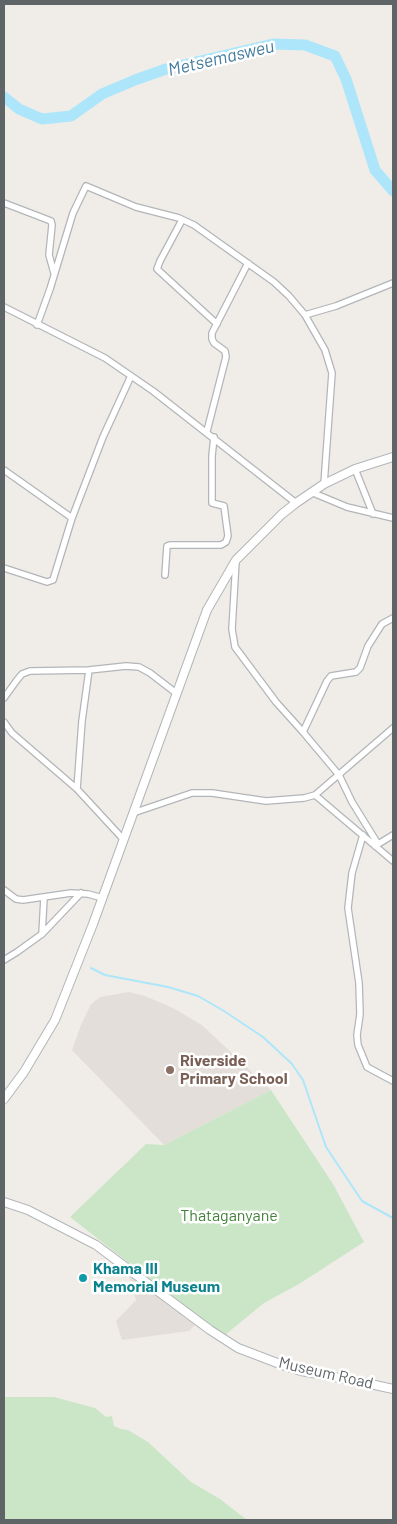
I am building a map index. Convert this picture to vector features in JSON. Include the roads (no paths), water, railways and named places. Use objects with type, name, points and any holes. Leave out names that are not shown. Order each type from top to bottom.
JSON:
[{"type":"street","points":[[37,325],[73,213],[86,186],[136,207],[182,220],[214,238],[274,282],[298,305],[325,350],[332,373],[324,484]]},
{"type":"street","points":[[4,203],[51,221],[49,255],[54,273]]},
{"type":"street","points":[[182,220],[157,269],[217,324]]},
{"type":"street","points":[[207,432],[226,357],[226,351],[214,343],[212,333],[248,264]]},
{"type":"street","points":[[304,315],[336,306],[393,283]]},
{"type":"street","points":[[4,307],[105,358],[214,437],[296,503]]},
{"type":"street","points":[[4,568],[50,582],[55,575],[72,518],[103,438],[131,376]]},
{"type":"street","points":[[165,576],[167,546],[221,545],[226,542],[228,536],[224,506],[212,503],[214,437]]},
{"type":"street","points":[[4,1099],[24,1072],[54,1020],[124,840],[176,693],[208,610],[236,560],[276,520],[311,492],[355,469],[393,457]]},
{"type":"street","points":[[355,469],[373,514]]},
{"type":"street","points":[[4,470],[72,518]]},
{"type":"street","points":[[311,492],[347,507],[393,518]]},
{"type":"street","points":[[236,560],[232,629],[235,647],[276,702],[339,776],[377,845]]},
{"type":"street","points":[[303,732],[327,681],[331,676],[356,672],[360,668],[368,646],[382,624],[393,618]]},
{"type":"street","points":[[4,698],[22,674],[30,671],[89,670],[126,666],[139,667],[176,693]]},
{"type":"street","points":[[77,789],[82,721],[89,670]]},
{"type":"street","points":[[4,722],[12,733],[77,789],[124,840]]},
{"type":"street","points":[[133,813],[192,793],[212,792],[266,801],[314,796],[393,728]]},
{"type":"street","points":[[314,796],[377,845],[393,860]]},
{"type":"street","points":[[363,835],[352,873],[348,908],[359,983],[358,1045],[367,1067],[393,1081]]},
{"type":"street","points":[[377,845],[393,835]]},
{"type":"street","points":[[4,890],[16,899],[23,900],[71,893],[81,893],[102,898]]},
{"type":"street","points":[[4,960],[42,934],[81,893]]},
{"type":"street","points":[[42,934],[44,898]]},
{"type":"street","name":"Museum Road","points":[[4,1202],[28,1210],[96,1245],[210,1330],[238,1348],[301,1371],[358,1380],[393,1389]]},
{"type":"waterway","name":"Metsemasweu","points":[[4,97],[19,109],[42,119],[71,116],[102,94],[166,69],[273,44],[305,45],[335,56],[346,79],[375,170],[393,191]]},
{"type":"waterway","points":[[91,968],[105,975],[168,987],[198,996],[263,1037],[292,1064],[303,1080],[326,1147],[362,1201],[393,1218]]},
{"type":"place","name":"Riverside Primary School","points":[[170,1070]]},
{"type":"place","name":"Khama III Memorial Museum","points":[[83,1278]]},
{"type":"park label","name":"Thataganyane","points":[[229,1216]]}]
